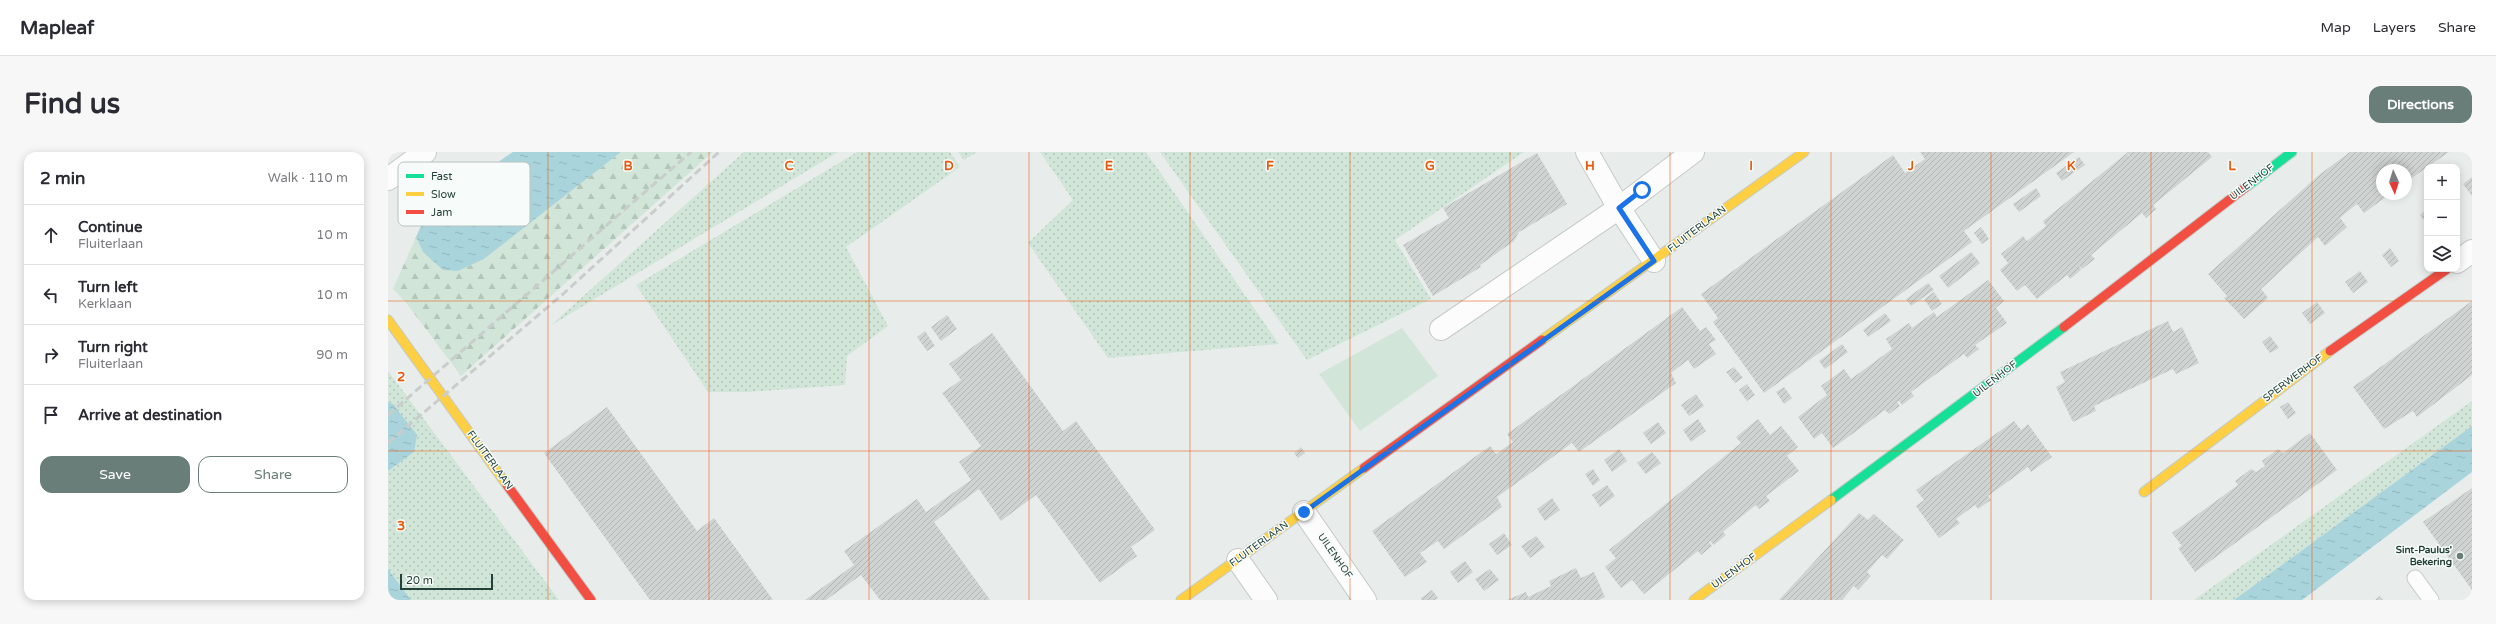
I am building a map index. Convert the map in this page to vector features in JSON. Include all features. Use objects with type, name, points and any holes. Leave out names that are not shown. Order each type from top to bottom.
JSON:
[{"type":"street","points":[[411,162],[425,152]]},
{"type":"street","points":[[1587,152],[1619,208],[1654,261]]},
{"type":"street","points":[[1441,329],[1619,208],[1693,152]]},
{"type":"street","name":"FLUITERLAAN","points":[[1181,600],[1804,152]]},
{"type":"street","name":"UILENHOF","points":[[1694,600],[1952,412],[2292,152]]},
{"type":"street","points":[[388,179],[398,172]]},
{"type":"street","points":[[2460,260],[2472,251]]},
{"type":"street","name":"SPERWERHOF","points":[[2144,492],[2304,369],[2443,272]]},
{"type":"street","name":"FLUITERLAAN","points":[[388,320],[591,600]]},
{"type":"street","name":"UILENHOF","points":[[1304,512],[1365,600]]},
{"type":"street","points":[[1238,560],[1266,600]]},
{"type":"lane","points":[[2415,578],[2431,600]]},
{"type":"green space","points":[[621,152],[713,152],[461,376],[407,304],[393,289],[416,237],[423,252],[458,271],[484,259],[526,226],[530,226],[530,223]]},
{"type":"green space","points":[[744,152],[838,152],[550,326]]},
{"type":"green space","points":[[857,152],[950,152],[960,167],[846,247],[888,326],[847,356],[845,385],[748,392],[708,392],[636,285]]},
{"type":"green space","points":[[958,152],[977,152],[964,160]]},
{"type":"green space","points":[[1040,152],[1146,152],[1279,344],[1108,358],[1028,243],[1073,200]]},
{"type":"green space","points":[[1160,152],[1524,152],[1395,240],[1431,299],[1307,360]]},
{"type":"green space","points":[[1402,328],[1438,376],[1360,431],[1319,374]]},
{"type":"green space","points":[[388,371],[559,600],[411,600],[388,569],[388,471],[414,452],[393,404],[388,402]]},
{"type":"green space","points":[[2472,401],[2472,426],[2234,600],[2194,600]]},
{"type":"water","points":[[513,152],[621,152],[530,223],[530,162],[498,162]]},
{"type":"water","points":[[421,226],[526,226],[484,259],[458,271],[443,270],[423,252],[416,237]]},
{"type":"water","points":[[388,402],[393,404],[417,435],[414,452],[388,471]]},
{"type":"water","points":[[2472,426],[2472,472],[2302,600],[2234,600]]},
{"type":"water","points":[[388,569],[411,600],[388,600]]},
{"type":"building","points":[[1920,152],[2074,152],[1964,231],[1972,242],[1764,393],[1713,322],[1718,318],[1701,294],[1893,155],[1905,173],[1925,159]]},
{"type":"building","points":[[2127,152],[2208,152],[2212,157],[2153,205],[2156,209],[2146,218],[2142,213],[2091,255],[2095,259],[2082,269],[2079,265],[2081,270],[2070,279],[2067,275],[2037,299],[2025,285],[2017,291],[2000,270],[2008,263],[2001,254],[2023,236],[2027,241],[2046,226],[2043,221],[2127,153],[2134,162]]},
{"type":"building","points":[[2350,152],[2449,152],[2432,164],[2424,164],[2424,169],[2412,178],[2412,164],[2376,164],[2376,200],[2382,200],[2364,213],[2357,204],[2348,211],[2340,218],[2347,227],[2325,246],[2318,237],[2261,289],[2268,298],[2244,319],[2224,298],[2227,296],[2208,274],[2319,175]]},
{"type":"building","points":[[1537,153],[1567,204],[1519,232],[1514,241],[1480,265],[1481,267],[1433,296],[1403,245],[1449,218],[1443,208]]},
{"type":"building","points":[[2079,157],[2085,165],[2062,181],[2056,173]]},
{"type":"building","points":[[2472,177],[2472,196],[2463,184]]},
{"type":"building","points":[[2036,188],[2041,196],[2019,212],[2013,204]]},
{"type":"building","points":[[2424,212],[2424,220],[2420,215]]},
{"type":"building","points":[[1981,227],[1989,239],[1982,244],[1974,233]]},
{"type":"building","points":[[2390,248],[2399,261],[2391,267],[2382,255]]},
{"type":"building","points":[[1971,252],[1980,263],[1948,288],[1939,276]]},
{"type":"building","points":[[2360,271],[2368,282],[2353,293],[2345,282]]},
{"type":"building","points":[[1988,280],[2004,301],[1996,308],[2007,323],[1975,345],[1979,349],[1967,358],[1964,354],[1911,392],[1914,396],[1902,405],[1899,401],[1897,402],[1900,406],[1889,414],[1885,410],[1833,448],[1822,433],[1814,439],[1798,417],[1827,395],[1821,386],[1844,369],[1851,379],[1892,349],[1886,339],[1909,323],[1912,328],[1934,312],[1937,317]]},
{"type":"building","points":[[1928,283],[1934,290],[1911,306],[1906,299]]},
{"type":"building","points":[[1934,292],[1942,304],[1932,311],[1924,299]]},
{"type":"building","points":[[2472,301],[2472,375],[2417,417],[2413,411],[2384,429],[2353,387]]},
{"type":"building","points":[[2317,302],[2325,313],[2310,324],[2302,313]]},
{"type":"building","points":[[1682,307],[1700,331],[1706,327],[1716,340],[1709,344],[1716,354],[1694,369],[1688,360],[1671,373],[1676,383],[1579,452],[1572,443],[1497,497],[1502,507],[1444,549],[1438,541],[1420,553],[1427,562],[1405,577],[1372,531],[1490,446],[1496,454],[1513,442],[1507,434]]},
{"type":"building","points":[[1885,313],[1891,321],[1868,337],[1863,330]]},
{"type":"building","points":[[947,315],[957,329],[941,341],[931,327]]},
{"type":"building","points":[[2168,321],[2173,332],[2182,327],[2199,363],[2176,374],[2173,369],[2094,406],[2096,411],[2073,422],[2056,387],[2065,382],[2060,372]]},
{"type":"building","points":[[925,331],[935,346],[927,351],[917,337]]},
{"type":"building","points":[[992,333],[1063,431],[1076,421],[1155,530],[1131,547],[1137,556],[1100,583],[1036,495],[1001,521],[979,489],[934,522],[990,600],[880,600],[861,575],[826,600],[805,600],[854,565],[844,551],[917,499],[926,512],[971,480],[959,462],[981,446],[942,393],[961,380],[949,364]]},
{"type":"building","points":[[2270,336],[2279,348],[2270,353],[2262,342]]},
{"type":"building","points":[[1842,344],[1848,352],[1825,369],[1819,361]]},
{"type":"building","points":[[1734,367],[1743,378],[1735,383],[1726,372]]},
{"type":"building","points":[[1747,384],[1755,395],[1747,401],[1739,390]]},
{"type":"building","points":[[1784,387],[1792,398],[1784,404],[1776,392]]},
{"type":"building","points":[[1696,394],[1704,406],[1689,416],[1681,405]]},
{"type":"building","points":[[2288,402],[2296,413],[2288,419],[2280,407]]},
{"type":"building","points":[[607,407],[697,531],[714,518],[773,600],[650,600],[544,453]]},
{"type":"building","points":[[1698,419],[1706,431],[1691,442],[1683,430]]},
{"type":"building","points":[[1758,419],[1770,435],[1781,426],[1798,447],[1787,456],[1799,471],[1766,496],[1770,501],[1759,509],[1756,505],[1723,532],[1726,535],[1714,545],[1710,541],[1709,542],[1712,546],[1701,555],[1698,551],[1644,594],[1632,580],[1621,588],[1605,567],[1616,558],[1609,550],[1741,443],[1736,437]]},
{"type":"building","points":[[2014,421],[2021,430],[2028,424],[2052,457],[2031,472],[2028,467],[1988,496],[1991,500],[1978,509],[1975,505],[1956,519],[1960,523],[1939,538],[1916,506],[1924,500],[1916,490]]},
{"type":"building","points":[[1658,422],[1666,433],[1651,444],[1643,433]]},
{"type":"building","points":[[2310,433],[2337,470],[2195,572],[2178,548],[2182,546],[2172,533],[2238,485],[2235,481],[2251,469],[2256,472],[2265,466],[2262,461],[2278,449],[2283,453]]},
{"type":"building","points":[[1301,447],[1305,453],[1298,458],[1294,453]]},
{"type":"building","points":[[1619,449],[1627,461],[1612,472],[1604,460]]},
{"type":"building","points":[[1652,452],[1661,463],[1646,474],[1637,463]]},
{"type":"building","points":[[1593,469],[1600,480],[1593,486],[1585,474]]},
{"type":"building","points":[[1607,485],[1615,496],[1600,507],[1592,495]]},
{"type":"building","name":"Sint-Paulus' Bekering","points":[[2472,488],[2472,590],[2423,522]]},
{"type":"building","points":[[1552,498],[1560,510],[1545,521],[1537,509]]},
{"type":"building","points":[[1859,513],[1868,520],[1874,514],[1904,540],[1887,559],[1882,555],[1867,572],[1871,576],[1858,590],[1854,586],[1842,600],[1779,600]]},
{"type":"building","points":[[1504,533],[1512,545],[1497,555],[1489,544]]},
{"type":"building","points":[[1536,536],[1545,547],[1530,558],[1521,546]]},
{"type":"building","points":[[1465,561],[1473,572],[1458,583],[1450,572]]},
{"type":"building","points":[[1576,568],[1581,578],[1594,572],[1605,597],[1599,600],[1507,600],[1526,592],[1528,597],[1551,586],[1549,581]]},
{"type":"building","points":[[1490,569],[1499,580],[1484,591],[1475,579]]},
{"type":"building","points":[[1432,590],[1438,598],[1435,600],[1422,600],[1421,598]]},
{"type":"building","points":[[2380,596],[2383,600],[2375,600]]},
{"type":"railway","points":[[388,415],[691,152]]},
{"type":"railway","points":[[388,443],[563,294],[719,152]]},
{"type":"traffic: fast","points":[[2246,187],[2292,152]]},
{"type":"traffic: fast","points":[[1831,500],[2064,327]]},
{"type":"traffic: slow","points":[[1542,340],[1804,152]]},
{"type":"traffic: slow","points":[[388,320],[507,485]]},
{"type":"traffic: slow","points":[[2144,492],[2330,351]]},
{"type":"traffic: slow","points":[[1181,600],[1364,468]]},
{"type":"traffic: slow","points":[[1694,600],[1831,500]]},
{"type":"traffic: jam","points":[[2064,327],[2246,187]]},
{"type":"traffic: jam","points":[[2330,351],[2443,272]]},
{"type":"traffic: jam","points":[[1364,468],[1542,340]]},
{"type":"traffic: jam","points":[[507,485],[591,600]]},
{"type":"place","name":"Sint-Paulus' Bekering","points":[[2460,556]]},
{"type":"route","points":[[1304,512],[1654,261],[1619,208],[1642,190]]}]
